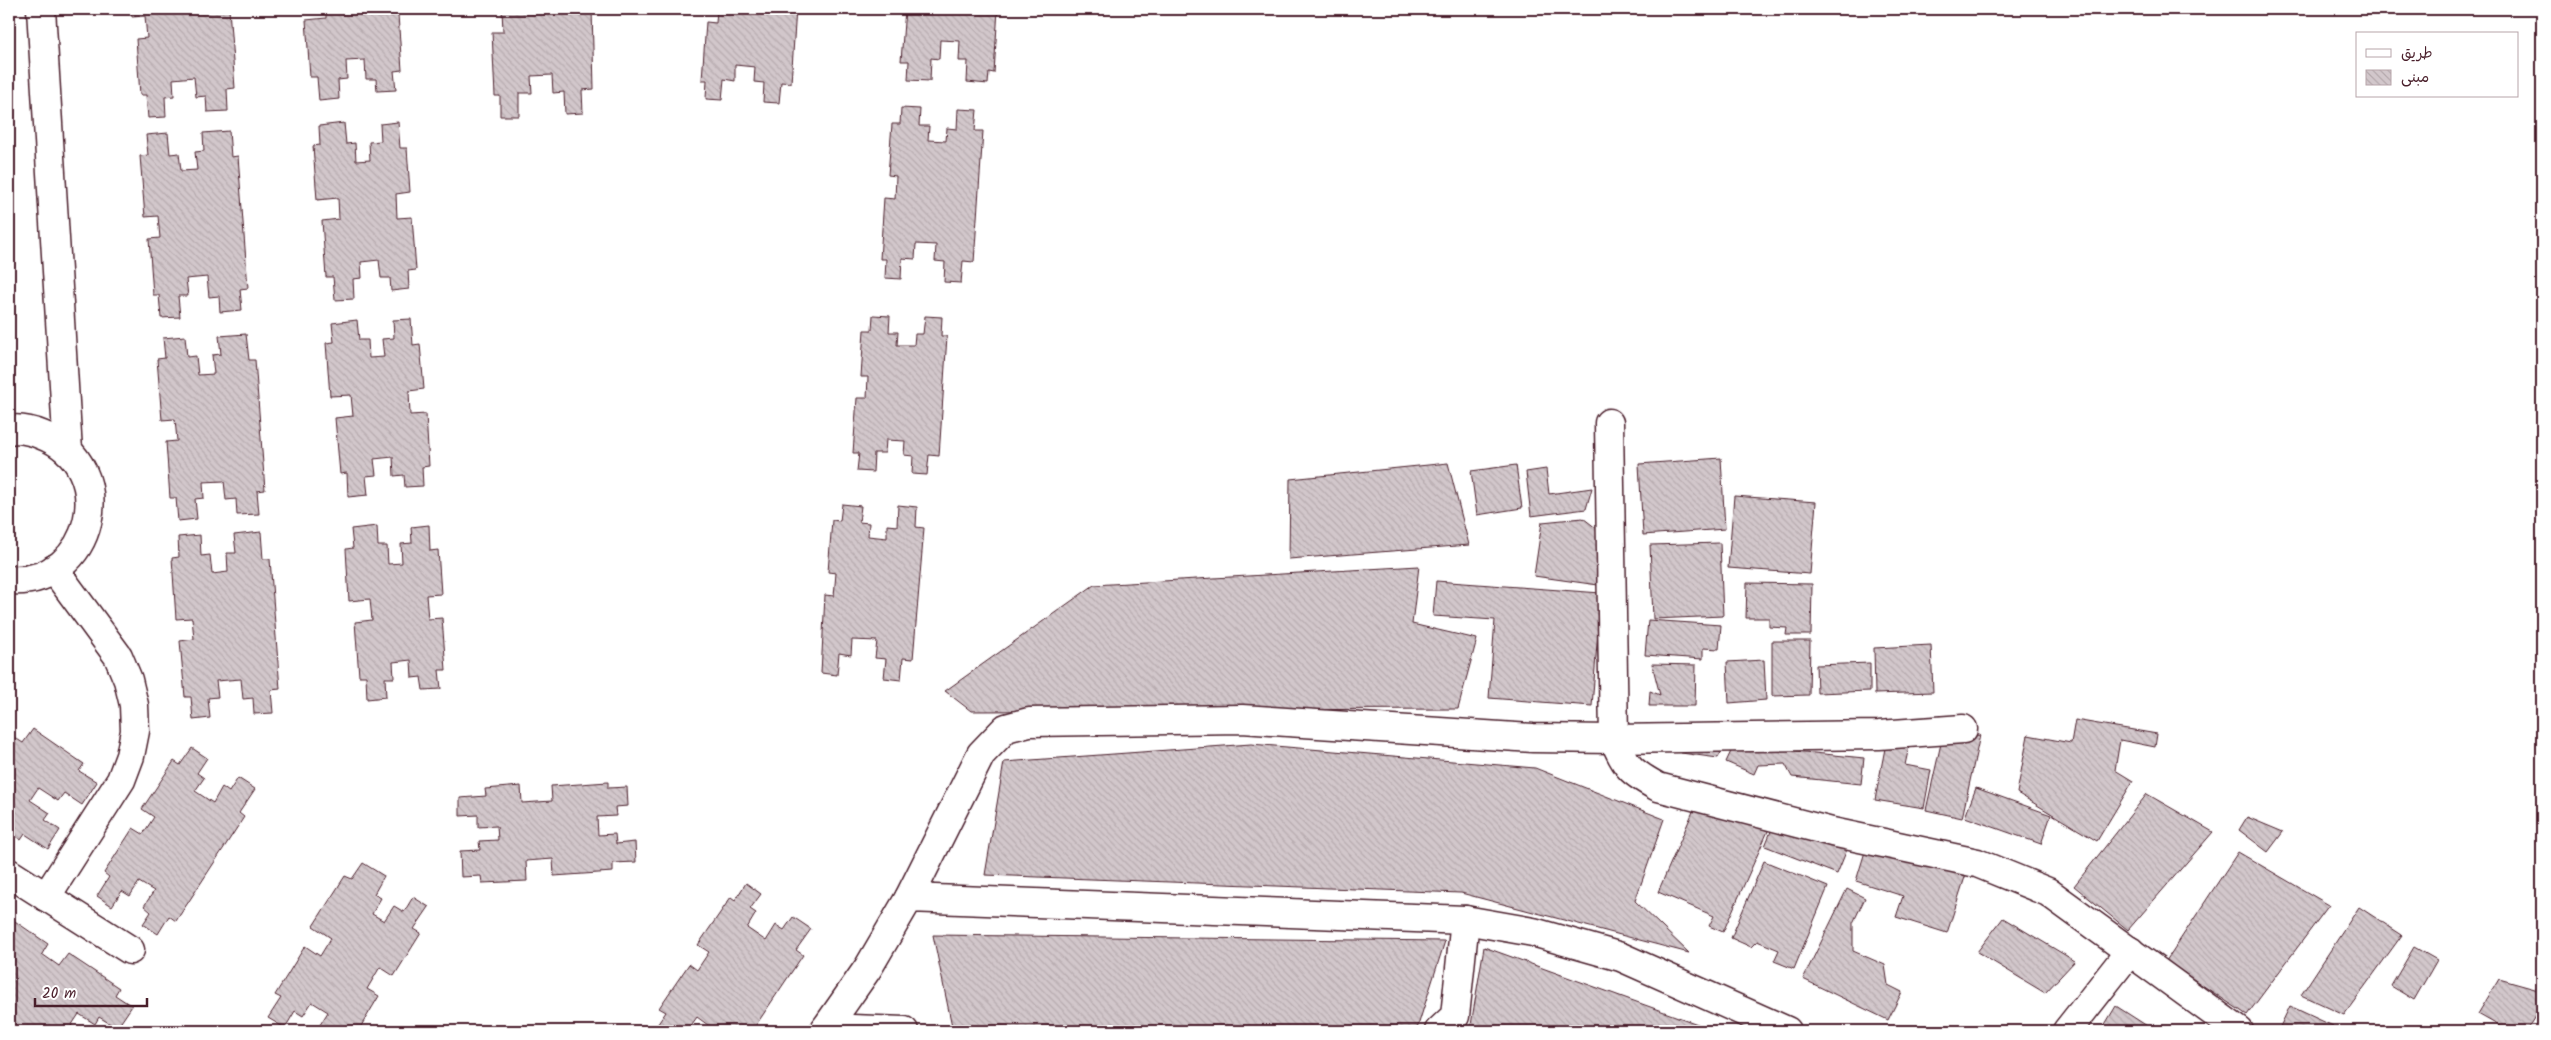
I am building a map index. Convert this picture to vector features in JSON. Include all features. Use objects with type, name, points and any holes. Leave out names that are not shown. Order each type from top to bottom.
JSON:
[{"type":"street","points":[[41,9],[68,451]]},
{"type":"street","points":[[1609,424],[1614,739],[1623,762],[1635,774],[1658,787],[1832,832],[1977,863],[2048,892],[2239,1031]]},
{"type":"street","points":[[9,430],[34,432],[52,439],[68,451],[79,466],[88,484],[91,503],[88,523],[81,541],[70,557],[54,569],[37,577],[9,580]]},
{"type":"street","points":[[46,897],[121,780],[130,756],[135,731],[134,705],[128,680],[118,656],[54,569]]},
{"type":"street","points":[[825,1029],[868,968],[909,898],[981,754],[1006,728],[1029,722],[1242,719],[1533,738],[1614,739],[1888,734],[1964,729]]},
{"type":"street","points":[[9,873],[130,950]]},
{"type":"street","points":[[909,898],[1466,920],[1533,932],[1621,957],[1787,1031]]},
{"type":"street","points":[[1439,1031],[1455,1016],[1466,920]]},
{"type":"street","points":[[2066,1031],[2130,951]]},
{"type":"street","points":[[825,1029],[904,1031]]},
{"type":"building","points":[[131,9],[229,9],[235,88],[227,89],[228,111],[207,112],[206,96],[196,97],[194,77],[173,79],[174,96],[165,97],[166,117],[148,118],[146,95],[140,95],[136,39],[147,38],[145,16],[132,17]]},
{"type":"building","points":[[326,9],[380,9],[381,17],[398,15],[402,70],[394,71],[396,90],[377,91],[376,79],[366,79],[365,60],[346,61],[347,79],[338,80],[339,99],[319,101],[317,77],[310,77],[306,20],[326,18]]},
{"type":"building","points":[[502,9],[592,9],[594,89],[582,90],[583,113],[565,114],[564,92],[553,93],[552,75],[531,76],[532,93],[519,93],[519,116],[500,116],[500,96],[495,96],[492,32],[503,32]]},
{"type":"building","points":[[717,9],[796,9],[791,83],[781,82],[779,103],[763,102],[764,83],[754,82],[755,67],[735,65],[735,81],[724,79],[722,100],[706,99],[707,80],[702,80],[706,22],[716,23]]},
{"type":"building","points":[[905,9],[998,9],[994,73],[989,72],[988,84],[967,82],[968,61],[959,61],[960,41],[940,40],[939,59],[931,58],[930,81],[908,80],[909,61],[901,61]]},
{"type":"building","points":[[901,108],[920,109],[919,126],[929,126],[928,140],[946,141],[947,128],[957,129],[958,109],[977,110],[975,131],[983,131],[974,262],[963,261],[961,283],[944,282],[945,262],[935,261],[936,245],[916,244],[915,259],[902,258],[901,279],[885,278],[886,259],[880,259],[884,198],[895,199],[896,176],[888,175],[892,124],[900,124]]},
{"type":"building","points":[[398,122],[400,148],[407,148],[410,192],[396,194],[397,218],[412,217],[416,270],[408,271],[409,289],[391,291],[390,278],[381,278],[379,260],[361,262],[362,278],[353,279],[354,299],[335,300],[333,277],[326,277],[322,221],[339,219],[338,198],[317,200],[313,146],[320,145],[319,126],[344,123],[346,144],[355,143],[356,161],[370,160],[369,142],[381,141],[380,124]]},
{"type":"building","points":[[229,131],[231,157],[238,156],[248,288],[240,289],[242,310],[220,312],[219,296],[209,297],[207,277],[186,279],[188,296],[178,296],[180,317],[161,318],[159,295],[153,295],[149,239],[160,238],[158,216],[145,217],[140,156],[148,155],[146,135],[168,133],[170,154],[179,153],[181,171],[197,170],[195,152],[204,151],[203,133]]},
{"type":"building","points":[[873,315],[890,316],[889,332],[898,332],[897,345],[914,345],[915,334],[923,334],[925,316],[942,317],[941,336],[947,336],[939,456],[929,455],[927,475],[912,474],[913,456],[904,455],[905,441],[886,440],[885,453],[874,453],[873,472],[857,471],[859,453],[853,453],[857,398],[867,398],[868,377],[861,377],[864,330],[872,330]]},
{"type":"building","points":[[411,319],[413,345],[420,344],[424,389],[409,391],[410,415],[426,414],[429,466],[422,467],[423,486],[405,487],[404,475],[394,476],[393,457],[374,459],[376,475],[366,476],[368,495],[348,497],[347,473],[340,474],[335,418],[353,416],[351,395],[330,396],[326,343],[334,342],[332,323],[357,320],[359,340],[368,340],[369,358],[384,357],[382,339],[394,338],[393,320]]},
{"type":"building","points":[[246,334],[249,360],[255,360],[265,490],[257,491],[259,514],[237,515],[236,499],[226,500],[224,481],[203,482],[204,498],[195,499],[197,519],[178,521],[176,498],[170,498],[166,442],[177,441],[175,419],[162,420],[157,359],[165,358],[163,338],[185,336],[187,357],[196,356],[198,375],[214,374],[212,355],[221,354],[219,336]]},
{"type":"building","points":[[1721,458],[1725,529],[1643,535],[1639,464]]},
{"type":"building","points":[[1448,463],[1469,545],[1289,559],[1290,479]]},
{"type":"building","points":[[1516,465],[1522,508],[1477,515],[1471,471]]},
{"type":"building","points":[[1546,469],[1549,494],[1592,488],[1586,509],[1531,516],[1526,472]]},
{"type":"building","points":[[1734,496],[1816,502],[1810,574],[1728,568]]},
{"type":"building","points":[[842,504],[861,506],[859,522],[869,523],[868,536],[887,538],[887,525],[897,526],[898,505],[917,507],[916,527],[924,528],[913,659],[903,658],[901,680],[884,678],[886,659],[875,658],[877,641],[852,640],[851,655],[839,653],[837,675],[821,673],[825,595],[834,596],[836,573],[828,572],[832,520],[840,521]]},
{"type":"building","points":[[1583,518],[1605,535],[1598,585],[1534,576],[1542,522]]},
{"type":"building","points":[[429,525],[430,551],[438,550],[441,594],[426,595],[428,619],[442,618],[446,670],[439,670],[441,689],[423,690],[421,677],[412,678],[411,660],[393,662],[394,678],[385,678],[386,697],[367,699],[366,676],[359,676],[355,622],[372,620],[370,599],[349,601],[346,549],[353,548],[351,529],[377,526],[378,546],[387,546],[388,564],[402,563],[401,544],[412,543],[411,527]]},
{"type":"building","points":[[261,532],[263,559],[270,559],[280,689],[271,690],[273,713],[254,714],[253,698],[243,699],[241,679],[216,681],[218,697],[208,698],[210,718],[193,720],[191,697],[185,697],[180,641],[194,639],[192,618],[176,619],[172,558],[179,557],[178,537],[200,535],[201,556],[210,555],[212,574],[228,572],[227,553],[236,553],[234,535]]},
{"type":"building","points":[[1720,543],[1723,616],[1653,619],[1650,545]]},
{"type":"building","points":[[1419,566],[1412,624],[1477,639],[1458,709],[971,711],[945,691],[1094,585]]},
{"type":"building","points":[[1436,581],[1601,593],[1592,706],[1489,698],[1495,620],[1433,616]]},
{"type":"building","points":[[1747,583],[1812,584],[1811,635],[1786,635],[1787,628],[1769,627],[1769,618],[1746,618]]},
{"type":"building","points":[[1648,620],[1721,625],[1719,649],[1703,648],[1703,659],[1645,655]]},
{"type":"building","points":[[1772,641],[1810,641],[1809,695],[1772,696]]},
{"type":"building","points":[[1931,645],[1933,692],[1875,694],[1874,648]]},
{"type":"building","points":[[1764,660],[1766,700],[1729,703],[1727,662]]},
{"type":"building","points":[[1870,663],[1870,691],[1817,693],[1816,665]]},
{"type":"building","points":[[1652,664],[1696,665],[1695,706],[1649,706],[1650,691],[1660,695]]},
{"type":"building","points":[[2075,720],[2157,734],[2155,747],[2120,740],[2115,770],[2133,781],[2097,841],[2017,793],[2028,735],[2071,743]]},
{"type":"building","points":[[33,729],[84,764],[79,771],[97,782],[82,805],[64,793],[58,801],[38,788],[30,800],[50,813],[45,820],[60,830],[48,849],[25,834],[21,840],[9,832],[9,734],[23,743]]},
{"type":"building","points":[[1980,735],[1962,818],[1926,810],[1942,739]]},
{"type":"building","points":[[1887,738],[1910,742],[1905,765],[1931,770],[1924,808],[1875,800]]},
{"type":"building","points":[[1683,739],[1725,745],[1718,758],[1681,753]]},
{"type":"building","points":[[1251,744],[1535,768],[1664,819],[1635,901],[1689,953],[1461,893],[985,875],[1004,762]]},
{"type":"building","points":[[1734,745],[1864,758],[1861,784],[1792,777],[1785,764],[1758,765],[1754,774],[1726,762]]},
{"type":"building","points":[[192,748],[207,758],[197,773],[204,778],[195,791],[213,803],[222,787],[229,792],[238,778],[255,789],[239,813],[244,817],[176,921],[169,916],[158,934],[143,924],[151,912],[144,906],[154,891],[139,882],[130,896],[122,891],[112,906],[97,896],[109,877],[104,873],[133,828],[143,834],[154,817],[142,809],[174,761],[180,765]]},
{"type":"building","points":[[608,782],[608,788],[627,787],[628,806],[615,807],[616,816],[597,817],[598,835],[615,834],[616,844],[635,842],[636,862],[613,863],[613,872],[554,876],[553,859],[526,861],[527,881],[482,883],[481,876],[461,877],[460,851],[480,850],[479,841],[498,840],[497,826],[478,827],[478,815],[460,816],[460,798],[486,796],[485,789],[521,786],[522,803],[552,801],[551,786]]},
{"type":"building","points":[[1976,788],[2051,815],[2041,844],[1965,817]]},
{"type":"building","points":[[2147,794],[2213,832],[2128,930],[2074,886]]},
{"type":"building","points":[[1698,800],[1768,831],[1723,932],[1709,926],[1714,916],[1658,892]]},
{"type":"building","points":[[2247,817],[2283,832],[2268,852],[2239,830]]},
{"type":"building","points":[[1776,819],[1848,847],[1837,874],[1765,846]]},
{"type":"building","points":[[1868,842],[1966,874],[1947,933],[1896,917],[1903,896],[1856,881]]},
{"type":"building","points":[[2238,852],[2329,905],[2247,1015],[2166,961]]},
{"type":"building","points":[[1764,861],[1828,887],[1794,969],[1774,961],[1779,950],[1757,941],[1751,947],[1731,938]]},
{"type":"building","points":[[363,863],[384,876],[374,894],[381,898],[372,914],[384,921],[394,906],[404,912],[413,897],[429,907],[414,929],[421,933],[394,976],[380,967],[367,989],[379,996],[358,1031],[323,1031],[318,1028],[328,1012],[312,1002],[303,1016],[295,1011],[285,1028],[268,1018],[281,998],[275,995],[305,946],[320,956],[331,938],[313,926],[345,876],[352,879]]},
{"type":"building","points":[[746,883],[761,894],[750,909],[756,913],[747,928],[766,941],[776,925],[784,930],[793,917],[811,929],[796,950],[803,955],[752,1031],[709,1031],[712,1028],[697,1017],[687,1031],[680,1026],[676,1031],[653,1031],[666,1012],[659,1008],[689,964],[697,970],[709,952],[698,945],[731,897],[735,900]]},
{"type":"building","points":[[1847,889],[1865,898],[1853,923],[1853,951],[1885,965],[1888,985],[1902,992],[1888,1020],[1803,979]]},
{"type":"building","points":[[2359,907],[2402,935],[2344,1015],[2301,995]]},
{"type":"building","points":[[9,917],[48,944],[42,954],[59,966],[68,954],[119,988],[115,995],[132,1006],[117,1028],[99,1017],[95,1024],[79,1014],[71,1026],[79,1031],[12,1031],[9,1029]]},
{"type":"building","points":[[2003,918],[2075,961],[2045,993],[1977,952]]},
{"type":"building","points":[[933,935],[1445,941],[1417,1029],[953,1031]]},
{"type":"building","points":[[1484,947],[1717,1031],[1470,1031]]},
{"type":"building","points":[[2414,947],[2437,960],[2414,1000],[2391,986]]},
{"type":"building","points":[[2499,979],[2542,991],[2542,1005],[2526,1031],[2508,1031],[2478,1014]]},
{"type":"building","points":[[2116,1006],[2155,1031],[2101,1031]]},
{"type":"building","points":[[2290,1006],[2333,1026],[2331,1031],[2278,1031]]}]
